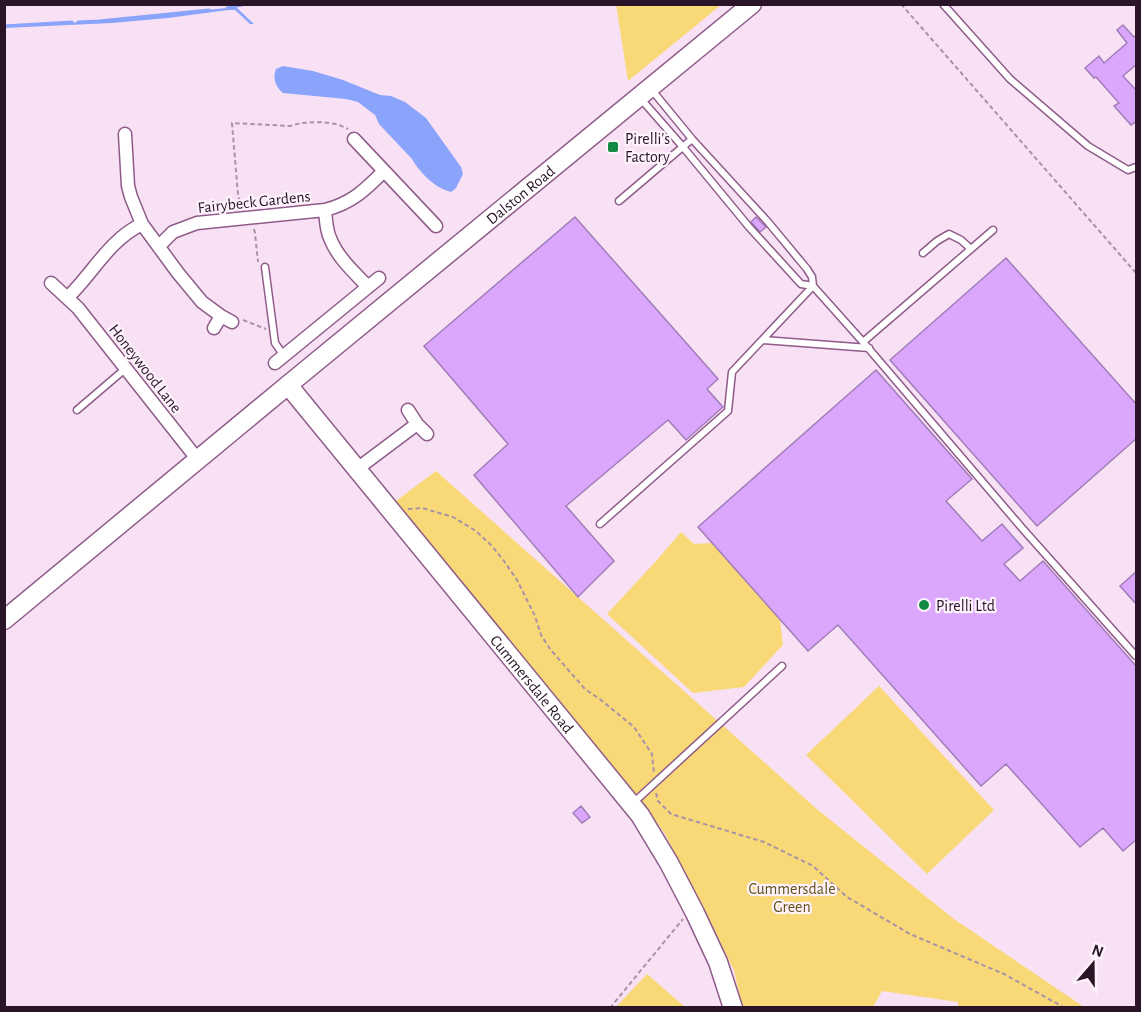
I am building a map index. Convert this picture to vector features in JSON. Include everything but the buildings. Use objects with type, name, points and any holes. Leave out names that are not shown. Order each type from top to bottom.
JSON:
[{"type":"main road","name":"Dalston Road","points":[[4,620],[752,4]]},
{"type":"main road","name":"Cummersdale Road","points":[[288,385],[640,815],[693,908],[718,962],[733,1008]]},
{"type":"street","points":[[125,134],[130,197],[142,224],[202,302],[226,319],[214,328]]},
{"type":"street","points":[[354,139],[436,226]]},
{"type":"street","name":"Fairybeck Gardens","points":[[159,246],[173,232],[197,223],[325,210],[343,204],[362,193],[384,171]]},
{"type":"street","name":"Fairybeck Gardens","points":[[325,210],[329,236],[333,245],[368,287]]},
{"type":"street","points":[[68,297],[78,288],[109,248],[142,224]]},
{"type":"street","points":[[279,360],[379,278]]},
{"type":"street","name":"Honeywood Lane","points":[[51,283],[78,308],[198,460]]},
{"type":"street","points":[[408,410],[427,434]]},
{"type":"street","points":[[357,469],[417,424]]},
{"type":"lane","points":[[943,4],[1011,79],[1088,146],[1128,170],[1137,167]]},
{"type":"lane","points":[[645,93],[692,139],[768,222],[812,278],[813,286],[869,348],[1022,528],[1137,656]]},
{"type":"lane","points":[[645,93],[683,147],[749,227],[801,284],[813,286]]},
{"type":"lane","points":[[619,201],[692,139]]},
{"type":"lane","points":[[863,342],[993,230]]},
{"type":"lane","points":[[923,253],[949,234],[961,240],[970,249]]},
{"type":"lane","points":[[265,267],[279,360]]},
{"type":"lane","points":[[600,524],[728,411],[732,372],[813,286]]},
{"type":"lane","points":[[763,340],[869,348]]},
{"type":"lane","points":[[77,410],[125,369]]},
{"type":"lane","points":[[632,805],[782,666]]},
{"type":"path","points":[[901,4],[1137,273]]},
{"type":"path","points":[[226,319],[238,318],[266,328]]},
{"type":"path","points":[[394,514],[406,509],[422,508],[438,512],[453,517],[476,531],[492,546],[516,580],[549,649],[585,689],[634,727],[644,740],[652,754],[658,801],[671,814],[764,842],[813,866],[848,897],[910,934],[1004,974],[1065,1008]]},
{"type":"path","points":[[610,1008],[693,908]]},
{"type":"green space","points":[[616,4],[721,4],[721,5],[628,81]]},
{"type":"green space","name":"Cummersdale Green","points":[[436,471],[818,810],[954,919],[1084,1007],[958,1007],[958,1002],[882,991],[873,1007],[742,1007],[734,970],[665,834],[648,810],[632,794],[396,501]]},
{"type":"green space","points":[[681,532],[694,544],[712,543],[780,620],[783,645],[744,687],[693,693],[607,614]]},
{"type":"green space","points":[[879,686],[994,810],[927,874],[806,755]]},
{"type":"green space","points":[[647,974],[685,1007],[616,1007]]},
{"type":"water","points":[[236,7],[254,24],[250,24],[235,10],[228,10],[112,23],[5,28],[5,26],[100,21]]},
{"type":"water","points":[[283,66],[313,71],[405,102],[426,118],[461,167],[463,174],[456,188],[451,192],[428,179],[379,124],[375,115],[358,102],[283,93],[274,76],[276,69]]},
{"type":"waterway","points":[[227,8],[246,4]]},
{"type":"waterway","points":[[78,22],[209,10]]},
{"type":"waterway","points":[[4,26],[72,22]]},
{"type":"place","name":"Pirelli's Factory","points":[[613,147]]},
{"type":"place","name":"Pirelli Ltd","points":[[924,605]]}]
